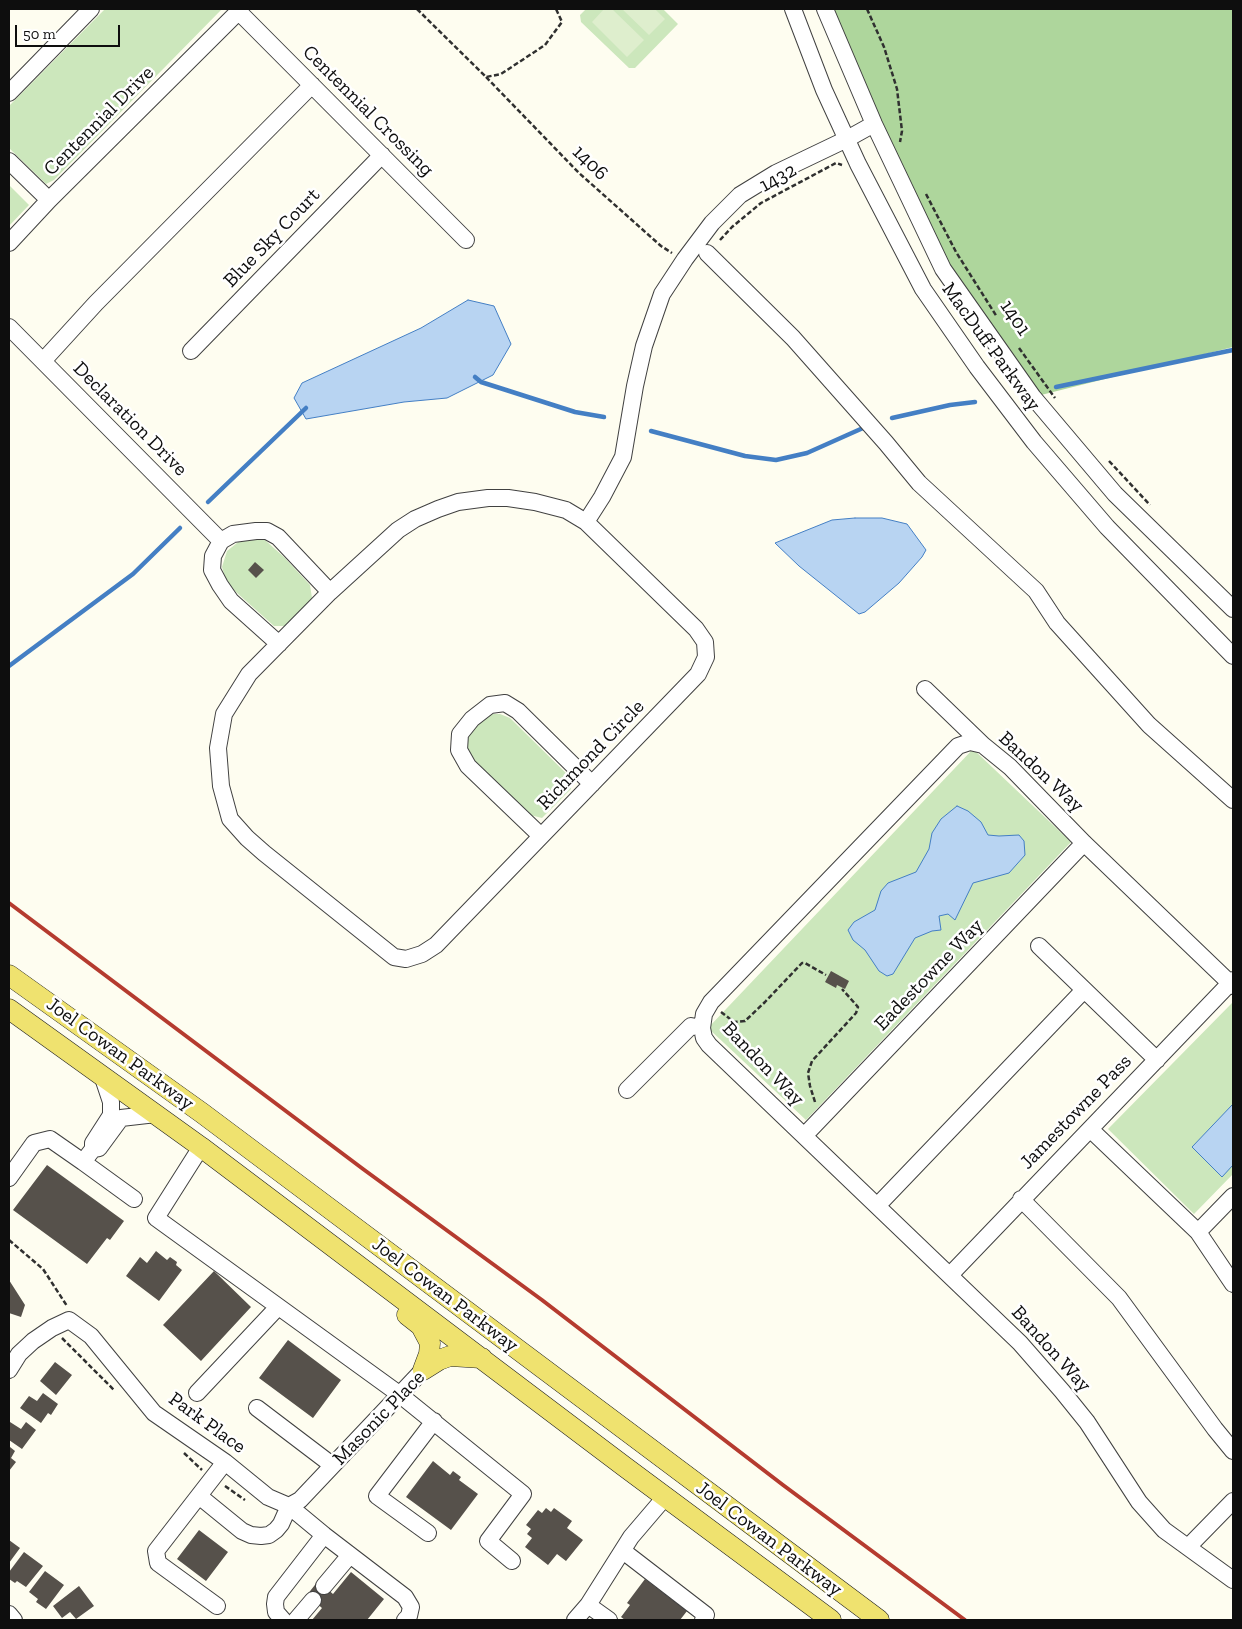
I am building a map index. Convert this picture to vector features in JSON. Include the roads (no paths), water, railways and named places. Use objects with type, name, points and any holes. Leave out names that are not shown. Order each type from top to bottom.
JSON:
[{"type":"main road","name":"Joel Cowan Parkway","points":[[9,975],[202,1113],[879,1620]]},
{"type":"main road","name":"Joel Cowan Parkway","points":[[9,1009],[201,1147],[831,1620]]},
{"type":"main road","points":[[311,1229],[334,1258],[421,1326],[430,1343],[429,1354],[423,1370]]},
{"type":"main road","name":"Masonic Place","points":[[423,1370],[439,1360],[450,1356],[482,1358]]},
{"type":"street","points":[[9,93],[91,9]]},
{"type":"street","name":"MacDuff Parkway","points":[[793,9],[824,90],[858,164],[923,289],[977,367],[1028,435],[1107,527],[1233,656]]},
{"type":"street","name":"MacDuff Parkway","points":[[825,9],[874,124],[893,146],[943,269],[1033,397],[1115,494],[1233,610]]},
{"type":"street","name":"Centennial Crossing","points":[[240,10],[466,240]]},
{"type":"street","name":"Centennial Drive","points":[[9,243],[49,200],[240,10]]},
{"type":"street","points":[[43,361],[96,303],[312,85]]},
{"type":"street","points":[[586,522],[602,497],[623,457],[644,346],[662,294],[684,260],[712,223],[740,195],[776,173],[874,124]]},
{"type":"street","name":"Blue Sky Court","points":[[191,350],[382,155]]},
{"type":"street","points":[[9,161],[49,200]]},
{"type":"street","points":[[707,253],[793,338],[886,443],[918,483],[1036,590],[1057,623],[1149,725],[1233,800]]},
{"type":"street","name":"Declaration Drive","points":[[9,327],[221,541]]},
{"type":"street","name":"Richmond Circle","points":[[488,498],[508,498],[535,502],[566,510],[586,522],[696,629],[705,642],[706,657],[698,674],[436,945],[422,954],[406,959],[394,957],[246,838],[230,819],[221,786],[218,748],[224,714],[249,674],[330,592],[398,530],[414,519],[458,502],[488,498]]},
{"type":"street","points":[[279,644],[231,601],[220,585],[212,570],[213,556],[221,541],[233,534],[267,531],[278,537],[330,592]]},
{"type":"street","points":[[925,689],[983,745]]},
{"type":"street","points":[[541,836],[468,766],[459,750],[460,734],[472,719],[490,705],[505,703],[518,711],[592,784]]},
{"type":"street","name":"Bandon Way","points":[[1232,983],[1084,843],[1010,766],[983,745],[970,742],[958,746],[711,1002],[704,1014],[702,1028],[704,1038],[709,1044],[1020,1343],[1087,1422],[1139,1502],[1164,1530],[1233,1580]]},
{"type":"street","name":"Eadestowne Way","points":[[804,1136],[1084,843]]},
{"type":"street","points":[[1038,946],[1157,1060]]},
{"type":"street","name":"Jamestowne Pass","points":[[950,1274],[1232,983]]},
{"type":"street","points":[[878,1206],[1084,990]]},
{"type":"street","points":[[627,1090],[691,1026],[702,1028]]},
{"type":"street","points":[[82,1162],[93,1149],[93,1143],[111,1115],[111,1102],[102,1075]]},
{"type":"street","points":[[93,1149],[99,1148],[121,1118],[156,1114]]},
{"type":"street","points":[[1090,1129],[1198,1232],[1233,1284]]},
{"type":"street","points":[[9,1178],[34,1143],[50,1138],[134,1199]]},
{"type":"street","points":[[201,1147],[156,1218],[399,1394],[523,1494],[488,1541],[512,1561]]},
{"type":"street","points":[[1198,1232],[1233,1196]]},
{"type":"street","points":[[1021,1199],[1118,1298],[1233,1451]]},
{"type":"street","points":[[196,1393],[278,1306]]},
{"type":"street","name":"Park Place","points":[[14,1351],[46,1333],[68,1314],[91,1336],[154,1413],[225,1462],[268,1497],[288,1506],[324,1536],[405,1597],[411,1607],[409,1616],[405,1620]]},
{"type":"street","points":[[9,1370],[14,1351]]},
{"type":"street","name":"Masonic Place","points":[[288,1506],[300,1500],[423,1370]]},
{"type":"street","points":[[257,1408],[332,1465]]},
{"type":"street","points":[[428,1533],[377,1496],[434,1421]]},
{"type":"street","points":[[217,1606],[158,1563],[156,1551],[225,1462]]},
{"type":"street","points":[[200,1496],[242,1531],[251,1535],[269,1535],[276,1530],[281,1524],[288,1506]]},
{"type":"street","points":[[575,1620],[588,1605],[631,1537],[666,1496]]},
{"type":"street","points":[[1188,1546],[1233,1501]]},
{"type":"street","points":[[283,1620],[276,1612],[274,1604],[276,1597],[324,1536]]},
{"type":"street","points":[[623,1551],[706,1615],[703,1620]]},
{"type":"street","points":[[324,1586],[350,1555]]},
{"type":"street","points":[[296,1620],[313,1600]]},
{"type":"street","points":[[588,1605],[609,1620]]},
{"type":"street","points":[[9,1614],[14,1620]]},
{"type":"water","points":[[468,300],[494,306],[511,344],[493,375],[447,398],[404,402],[306,419],[294,398],[302,383],[421,328]]},
{"type":"water","points":[[882,518],[907,524],[926,550],[899,583],[865,612],[859,614],[799,566],[775,543],[832,520]]},
{"type":"water","points":[[957,806],[968,811],[981,822],[988,835],[1019,835],[1024,841],[1025,855],[1009,873],[973,883],[955,920],[948,914],[939,916],[941,930],[932,931],[915,938],[893,974],[887,976],[879,971],[865,950],[853,940],[848,930],[854,922],[875,910],[881,891],[888,883],[916,872],[929,849],[932,833],[941,819]]},
{"type":"water","points":[[1233,1104],[1233,1165],[1222,1177],[1192,1147]]},
{"type":"waterway","points":[[1056,387],[1233,350]]},
{"type":"waterway","points":[[475,377],[481,382],[575,412],[604,417]]},
{"type":"waterway","points":[[892,418],[950,405],[975,402]]},
{"type":"waterway","points":[[208,502],[306,408]]},
{"type":"waterway","points":[[651,431],[745,456],[776,460],[807,453],[863,428]]},
{"type":"waterway","points":[[9,666],[133,574],[180,528]]},
{"type":"railway","points":[[9,903],[363,1169],[542,1300],[783,1485],[965,1620]]}]
